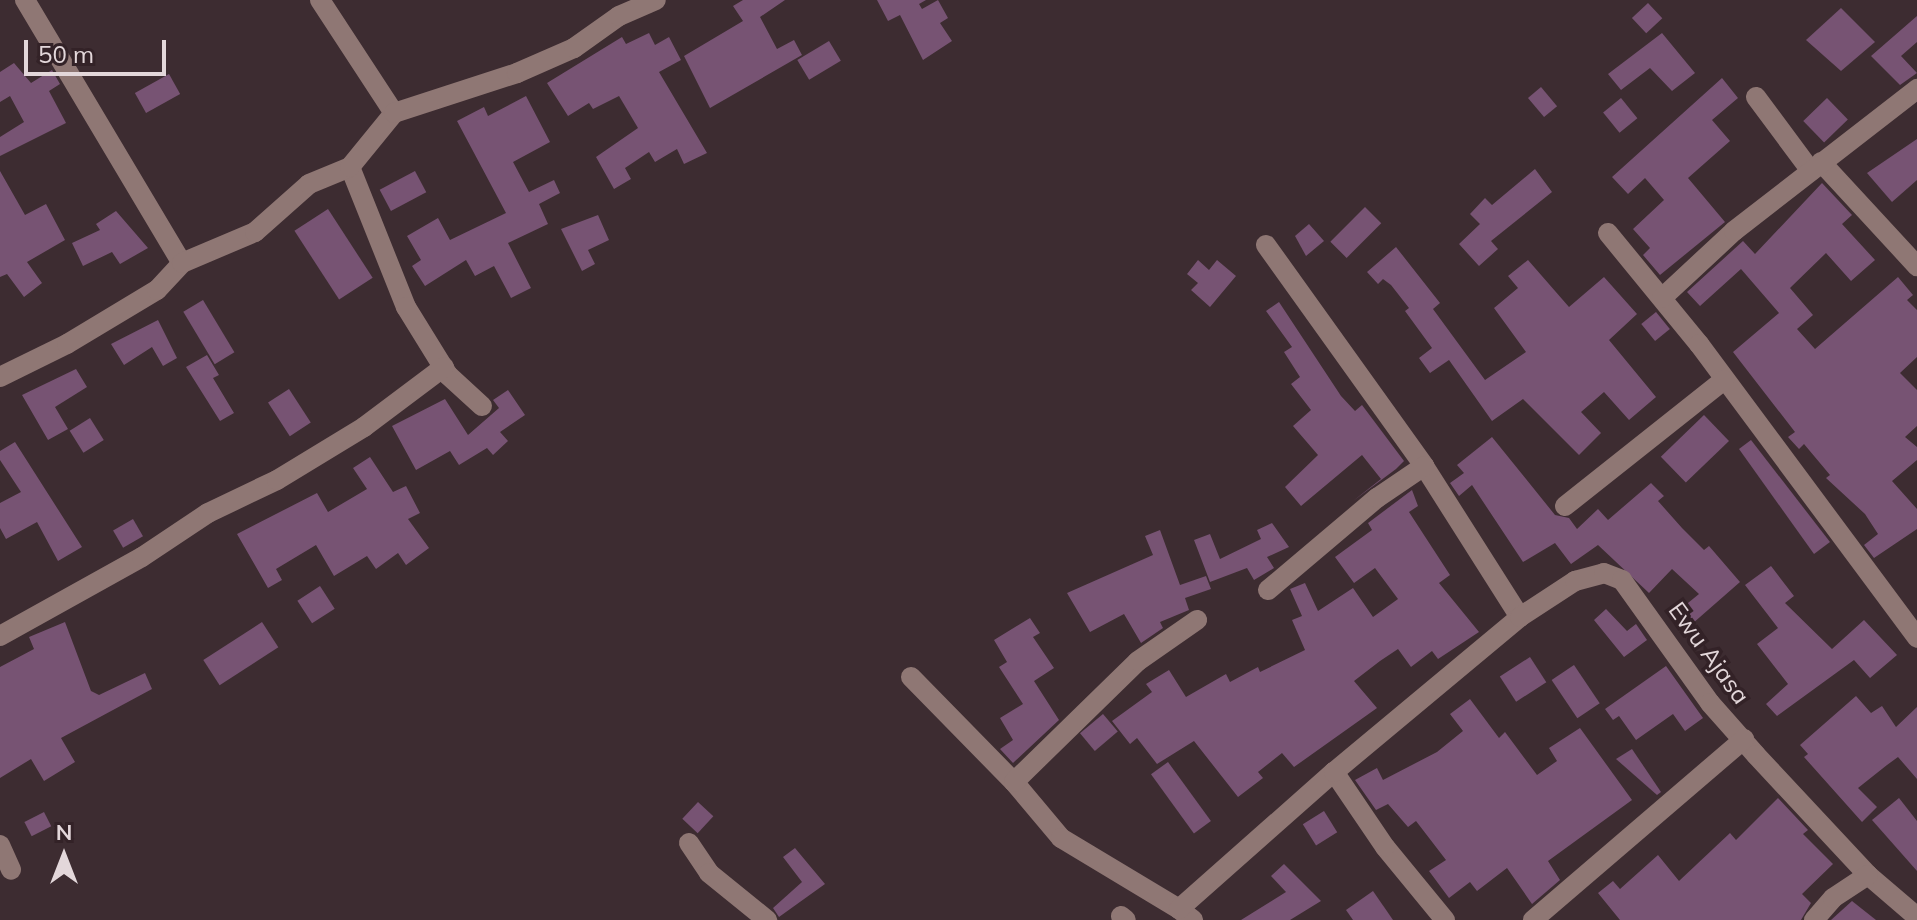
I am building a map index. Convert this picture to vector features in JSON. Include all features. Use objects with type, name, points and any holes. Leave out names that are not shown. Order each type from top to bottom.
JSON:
[{"type":"street","points":[[25,0],[182,263]]},
{"type":"street","points":[[320,0],[394,113]]},
{"type":"street","points":[[0,377],[77,339],[157,290],[182,263],[246,238],[309,184],[350,167],[394,113],[517,73],[574,48],[619,16],[656,0]]},
{"type":"street","points":[[1662,298],[1734,231],[1917,89]]},
{"type":"street","points":[[1756,97],[1816,166],[1917,266]]},
{"type":"street","points":[[350,167],[395,285],[444,367],[482,406]]},
{"type":"street","points":[[1608,233],[1662,298],[1917,638]]},
{"type":"street","points":[[1266,245],[1424,466],[1520,617]]},
{"type":"street","points":[[0,636],[37,611],[133,562],[208,513],[277,480],[364,427],[444,367]]},
{"type":"street","points":[[1565,506],[1724,380]]},
{"type":"street","points":[[1268,590],[1377,498],[1424,466]]},
{"type":"street","name":"Ewu Ajasa","points":[[1186,914],[1334,772],[1520,617],[1591,573],[1622,580],[1710,703],[1868,875],[1917,917]]},
{"type":"street","points":[[1014,782],[1138,661],[1197,620]]},
{"type":"street","points":[[911,677],[1014,782],[1061,838],[1186,914]]},
{"type":"street","points":[[1533,920],[1744,739]]},
{"type":"street","points":[[1334,772],[1445,920]]},
{"type":"street","points":[[689,843],[709,873],[767,920]]},
{"type":"street","points":[[0,845],[11,870]]},
{"type":"street","points":[[1814,920],[1833,898],[1868,875]]},
{"type":"building","points":[[743,0],[785,0],[760,17],[777,49],[794,40],[802,55],[710,108],[684,56],[743,21],[733,6]]},
{"type":"building","points":[[877,0],[926,0],[919,4],[922,9],[938,0],[948,18],[940,23],[952,41],[923,60],[900,15],[888,21]]},
{"type":"building","points":[[1648,3],[1662,18],[1646,33],[1632,18]]},
{"type":"building","points":[[1841,8],[1875,42],[1841,71],[1806,40]]},
{"type":"building","points":[[1917,16],[1917,42],[1901,56],[1917,73],[1900,85],[1871,56]]},
{"type":"building","points":[[649,33],[655,45],[669,37],[681,60],[659,72],[707,153],[684,164],[677,149],[655,162],[649,152],[625,168],[631,179],[614,189],[596,157],[638,128],[619,96],[593,109],[589,103],[568,116],[547,83],[622,37],[626,44]]},
{"type":"building","points":[[1662,33],[1695,73],[1672,91],[1650,68],[1621,90],[1608,74]]},
{"type":"building","points":[[829,41],[841,61],[809,80],[797,60]]},
{"type":"building","points":[[14,63],[31,83],[52,70],[60,84],[49,91],[66,123],[0,156],[0,137],[24,122],[10,96],[0,102],[0,72]]},
{"type":"building","points":[[169,74],[180,94],[146,113],[135,93]]},
{"type":"building","points":[[1722,78],[1738,98],[1712,120],[1730,141],[1688,178],[1725,222],[1660,275],[1643,255],[1650,248],[1633,229],[1664,200],[1645,178],[1628,194],[1612,177]]},
{"type":"building","points":[[1541,87],[1557,106],[1544,117],[1528,98]]},
{"type":"building","points":[[526,96],[550,142],[513,162],[529,192],[554,180],[560,193],[539,204],[548,224],[508,243],[531,288],[511,298],[494,266],[475,276],[466,260],[425,286],[412,266],[421,260],[407,236],[438,218],[450,240],[506,213],[457,121],[484,107],[488,116]]},
{"type":"building","points":[[1621,98],[1637,118],[1619,133],[1603,112]]},
{"type":"building","points":[[1827,98],[1848,120],[1824,143],[1803,121]]},
{"type":"building","points":[[1917,139],[1917,180],[1892,202],[1867,173]]},
{"type":"building","points":[[1535,169],[1552,192],[1491,241],[1498,249],[1479,266],[1459,244],[1480,224],[1470,214],[1485,198],[1492,205]]},
{"type":"building","points":[[0,171],[25,215],[46,204],[65,240],[27,262],[42,283],[24,297],[7,274],[0,277]]},
{"type":"building","points":[[415,171],[426,192],[391,211],[380,190]]},
{"type":"building","points":[[1822,183],[1852,215],[1842,224],[1875,260],[1851,281],[1826,253],[1790,288],[1813,315],[1797,329],[1815,349],[1898,277],[1913,295],[1907,300],[1917,310],[1917,357],[1900,373],[1917,390],[1917,426],[1905,437],[1917,447],[1917,460],[1892,481],[1917,509],[1917,529],[1874,558],[1864,545],[1878,534],[1865,514],[1826,478],[1830,475],[1804,444],[1799,449],[1788,437],[1795,432],[1733,352],[1779,313],[1741,269],[1700,306],[1687,292],[1743,241],[1755,254]]},
{"type":"building","points":[[1365,207],[1381,223],[1347,258],[1330,242]]},
{"type":"building","points":[[328,209],[373,278],[339,300],[294,231]]},
{"type":"building","points":[[116,211],[148,248],[120,264],[112,252],[83,266],[72,243],[100,230],[96,224]]},
{"type":"building","points":[[598,215],[609,240],[588,250],[595,264],[582,271],[561,229]]},
{"type":"building","points":[[1309,224],[1324,241],[1306,256],[1295,236]]},
{"type":"building","points":[[1396,247],[1440,303],[1433,309],[1485,380],[1526,352],[1494,308],[1518,288],[1508,276],[1528,260],[1569,307],[1604,277],[1637,314],[1609,340],[1656,397],[1629,420],[1604,392],[1581,412],[1601,433],[1579,455],[1523,399],[1492,421],[1449,360],[1430,373],[1419,358],[1432,348],[1405,311],[1409,308],[1391,285],[1383,279],[1378,284],[1367,272]]},
{"type":"building","points":[[1198,260],[1209,270],[1217,260],[1236,276],[1210,307],[1191,290],[1198,283],[1187,274]]},
{"type":"building","points":[[203,300],[234,352],[215,364],[183,312]]},
{"type":"building","points":[[1279,302],[1341,396],[1355,411],[1362,405],[1404,461],[1353,501],[1381,479],[1362,455],[1301,506],[1285,487],[1318,455],[1293,426],[1311,410],[1291,384],[1300,377],[1284,352],[1292,347],[1266,311]]},
{"type":"building","points":[[1656,312],[1670,329],[1655,341],[1641,324]]},
{"type":"building","points":[[158,320],[177,358],[163,366],[152,347],[124,365],[111,344]]},
{"type":"building","points":[[207,355],[219,375],[213,378],[234,413],[220,421],[186,367]]},
{"type":"building","points":[[76,369],[87,387],[55,407],[68,429],[48,440],[22,395]]},
{"type":"building","points":[[289,389],[311,423],[290,436],[268,403]]},
{"type":"building","points":[[508,390],[525,415],[500,432],[508,441],[493,455],[487,448],[459,465],[450,451],[416,470],[392,426],[445,399],[468,435],[499,408],[493,400]]},
{"type":"building","points":[[1704,415],[1729,441],[1686,483],[1661,457]]},
{"type":"building","points":[[90,418],[104,440],[83,453],[70,431]]},
{"type":"building","points":[[1492,437],[1555,515],[1569,518],[1577,529],[1598,509],[1608,520],[1651,483],[1664,496],[1658,501],[1682,528],[1704,550],[1709,546],[1740,582],[1684,631],[1672,616],[1699,594],[1672,569],[1649,593],[1598,545],[1571,564],[1555,543],[1523,562],[1472,485],[1459,496],[1450,483],[1464,473],[1457,465]]},
{"type":"building","points":[[1751,440],[1830,542],[1814,554],[1739,449]]},
{"type":"building","points":[[15,442],[82,547],[58,561],[37,522],[6,539],[0,528],[0,503],[21,492],[0,460],[0,451]]},
{"type":"building","points":[[370,457],[393,492],[406,486],[420,513],[408,519],[429,548],[406,565],[398,553],[376,569],[367,556],[334,576],[316,545],[276,569],[282,580],[268,588],[237,534],[317,493],[328,512],[367,489],[353,468]]},
{"type":"building","points":[[1412,490],[1418,506],[1409,512],[1450,575],[1439,583],[1479,632],[1438,659],[1432,651],[1411,667],[1398,649],[1380,661],[1354,681],[1377,708],[1294,767],[1282,753],[1258,772],[1263,778],[1238,797],[1194,741],[1157,764],[1137,738],[1130,744],[1112,721],[1152,692],[1146,684],[1169,670],[1186,697],[1226,674],[1230,682],[1258,667],[1260,672],[1305,650],[1292,620],[1302,616],[1290,589],[1305,583],[1318,611],[1353,588],[1373,617],[1398,599],[1375,568],[1354,583],[1335,557],[1372,530],[1368,523]]},
{"type":"building","points":[[133,519],[143,536],[123,548],[113,530]]},
{"type":"building","points":[[1272,523],[1289,547],[1267,557],[1274,568],[1254,580],[1247,568],[1210,582],[1194,540],[1210,534],[1220,559],[1261,539],[1257,530]]},
{"type":"building","points":[[1160,530],[1180,585],[1206,576],[1211,589],[1185,598],[1189,610],[1160,622],[1163,628],[1141,643],[1124,614],[1090,632],[1067,593],[1153,555],[1145,536]]},
{"type":"building","points":[[1771,566],[1794,596],[1785,603],[1832,649],[1864,620],[1897,655],[1870,678],[1854,660],[1777,716],[1766,704],[1788,684],[1757,644],[1778,628],[1745,585]]},
{"type":"building","points":[[320,586],[335,609],[312,623],[297,601]]},
{"type":"building","points":[[1606,609],[1627,631],[1636,624],[1647,640],[1624,657],[1594,620]]},
{"type":"building","points":[[1030,618],[1040,633],[1033,637],[1054,668],[1034,681],[1059,720],[1013,763],[1000,749],[1013,740],[1000,718],[1023,704],[999,667],[1007,662],[994,640]]},
{"type":"building","points":[[65,622],[91,691],[99,695],[145,673],[152,689],[61,738],[75,762],[44,781],[31,759],[0,778],[0,667],[34,649],[29,637]]},
{"type":"building","points":[[262,622],[278,647],[220,685],[203,660]]},
{"type":"building","points":[[1530,657],[1546,682],[1516,702],[1500,677]]},
{"type":"building","points":[[1574,665],[1600,703],[1577,718],[1552,680]]},
{"type":"building","points":[[1666,666],[1703,718],[1685,731],[1673,714],[1636,740],[1619,716],[1613,720],[1605,709]]},
{"type":"building","points":[[1856,696],[1871,713],[1882,706],[1896,727],[1917,707],[1917,779],[1898,757],[1887,765],[1858,788],[1877,807],[1862,822],[1804,757],[1808,754],[1800,745]]},
{"type":"building","points":[[1470,699],[1499,738],[1505,732],[1537,775],[1557,761],[1549,748],[1580,728],[1632,800],[1548,861],[1560,880],[1532,904],[1507,868],[1477,891],[1470,882],[1449,898],[1429,871],[1446,860],[1416,821],[1408,827],[1388,804],[1376,810],[1355,780],[1377,768],[1383,780],[1437,752],[1463,731],[1450,714]]},
{"type":"building","points":[[1103,714],[1118,732],[1095,751],[1080,733]]},
{"type":"building","points":[[1632,749],[1661,792],[1657,795],[1616,759]]},
{"type":"building","points":[[1168,762],[1211,821],[1194,833],[1151,774]]},
{"type":"building","points":[[1778,798],[1808,830],[1803,834],[1833,864],[1802,894],[1811,903],[1801,920],[1620,920],[1598,893],[1613,881],[1620,889],[1658,855],[1679,881],[1730,833],[1736,840]]},
{"type":"building","points":[[1899,798],[1917,821],[1917,871],[1872,820]]},
{"type":"building","points":[[698,802],[713,816],[698,833],[682,819]]},
{"type":"building","points":[[1324,811],[1337,832],[1316,845],[1303,824]]},
{"type":"building","points":[[44,812],[51,826],[32,836],[24,822]]},
{"type":"building","points":[[795,848],[825,884],[779,917],[773,908],[802,882],[783,857]]},
{"type":"building","points":[[1284,864],[1321,901],[1290,920],[1241,920],[1286,892],[1271,876]]},
{"type":"building","points":[[1373,891],[1393,920],[1353,920],[1346,910]]},
{"type":"building","points":[[1852,901],[1876,920],[1831,920]]}]
